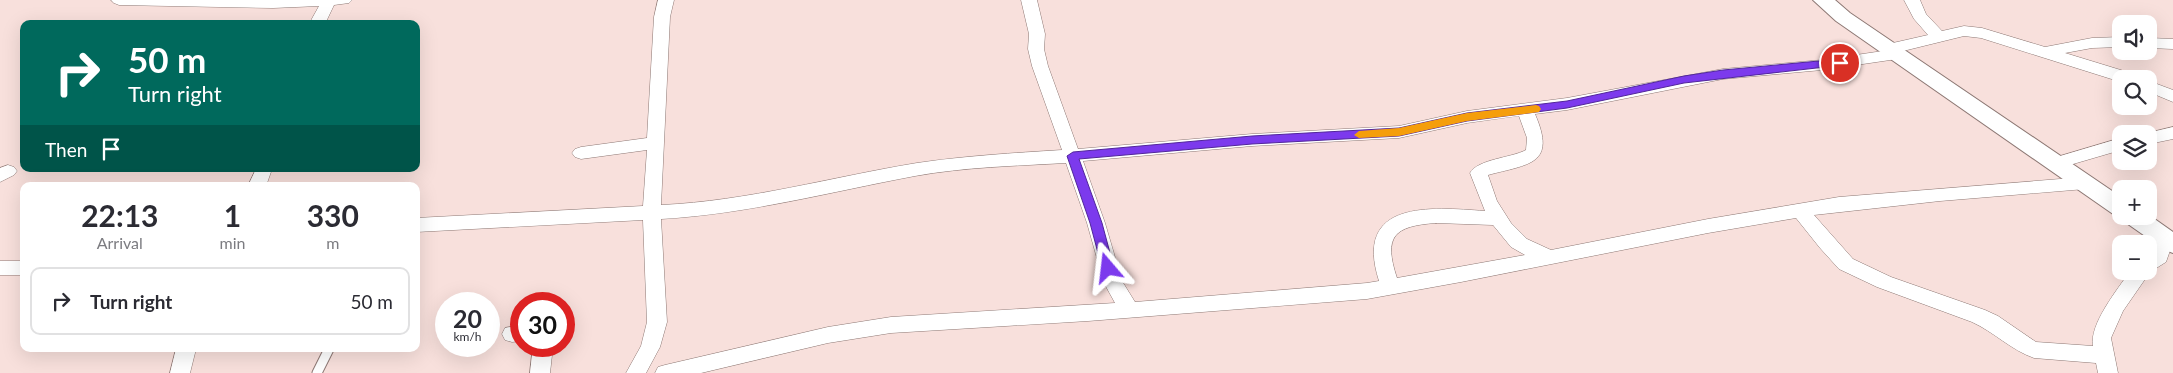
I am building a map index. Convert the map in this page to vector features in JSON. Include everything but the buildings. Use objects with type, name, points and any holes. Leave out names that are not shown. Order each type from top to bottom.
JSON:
[{"type":"street","points":[[119,0],[274,3],[334,0]]},
{"type":"street","points":[[320,20],[334,0]]},
{"type":"street","points":[[636,373],[650,347],[656,322],[652,213],[662,17],[666,0]]},
{"type":"street","points":[[1029,0],[1037,34],[1036,49],[1040,66],[1096,223],[1113,283],[1129,309]]},
{"type":"street","points":[[1823,0],[1843,17],[2112,202]]},
{"type":"street","points":[[1912,0],[1919,16],[1938,36]]},
{"type":"street","points":[[420,225],[652,213],[733,205],[954,164],[1073,156],[1252,140],[1399,132],[1467,117],[1567,104],[1694,78],[1822,65],[1894,51],[1938,36],[1964,31],[1982,33],[2112,73]]},
{"type":"street","points":[[2043,52],[2092,43],[2112,42]]},
{"type":"street","points":[[2157,43],[2173,44]]},
{"type":"street","points":[[2157,89],[2173,96]]},
{"type":"street","points":[[1525,110],[1536,143],[1532,154],[1521,160],[1482,170],[1480,173],[1487,197],[1509,234],[1518,243],[1549,257]]},
{"type":"street","points":[[2157,136],[2173,133]]},
{"type":"street","points":[[580,153],[655,143]]},
{"type":"street","points":[[2056,163],[2112,147]]},
{"type":"street","points":[[665,373],[828,335],[891,325],[1358,292],[1708,226],[1839,204],[2085,183]]},
{"type":"street","points":[[1801,210],[1846,264],[1860,272],[1949,307],[1978,316],[1991,322],[2025,346],[2034,350],[2106,364],[2102,338],[2115,306],[2134,280]]},
{"type":"street","points":[[1390,287],[1382,260],[1382,248],[1384,236],[1390,228],[1400,221],[1416,216],[1499,219]]},
{"type":"street","points":[[2146,225],[2169,241],[2157,259]]},
{"type":"street","points":[[0,268],[20,268]]},
{"type":"street","points":[[180,373],[185,352]]},
{"type":"street","points":[[540,373],[542,357]]},
{"type":"lane","points":[[316,373],[327,352]]},
{"type":"slow traffic","points":[[1359,135],[1399,132],[1467,117],[1536,109]]},
{"type":"route","points":[[1108,268],[1096,223],[1073,156],[1252,140],[1399,132],[1467,117],[1567,104],[1684,80],[1723,74],[1840,63]]}]
